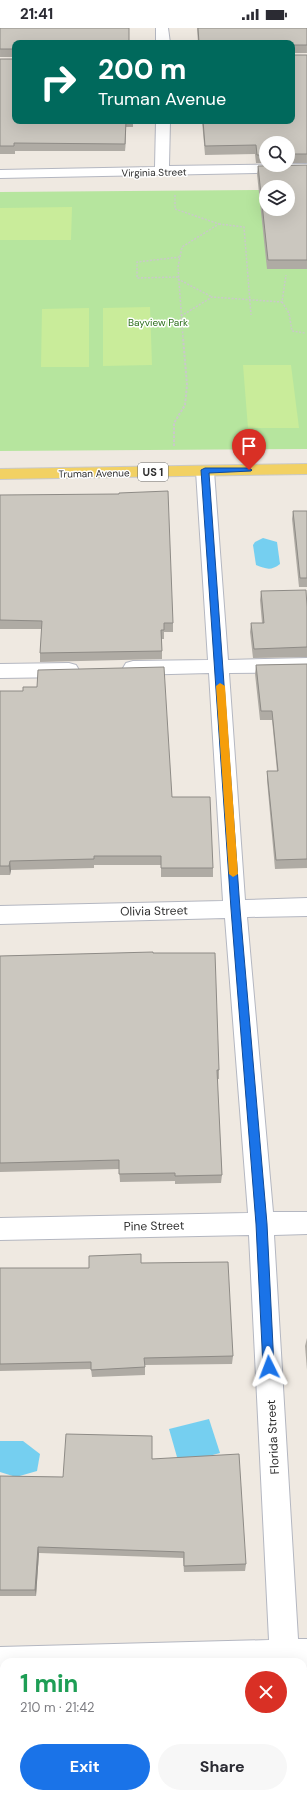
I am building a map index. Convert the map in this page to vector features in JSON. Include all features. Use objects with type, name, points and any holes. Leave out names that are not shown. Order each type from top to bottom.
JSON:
[{"type":"main road","name":"Truman Avenue","points":[[0,474],[307,469]]},
{"type":"street","points":[[162,28],[164,40]]},
{"type":"street","points":[[162,172],[163,124]]},
{"type":"street","name":"Virginia Street","points":[[0,174],[307,168]]},
{"type":"street","name":"Florida Street","points":[[205,470],[235,909],[261,1224],[292,1657]]},
{"type":"street","points":[[117,669],[307,665]]},
{"type":"street","points":[[0,671],[86,669]]},
{"type":"street","name":"Olivia Street","points":[[0,915],[307,907]]},
{"type":"street","name":"Pine Street","points":[[0,1229],[307,1223]]},
{"type":"street","points":[[234,1658],[292,1657]]},
{"type":"path","points":[[175,194],[175,208],[219,224],[244,227],[251,315]]},
{"type":"path","points":[[174,453],[174,424],[186,405],[178,267],[182,247],[219,224]]},
{"type":"path","points":[[180,257],[137,262],[137,278],[178,278],[212,297],[282,302]]},
{"type":"path","points":[[286,275],[282,302],[289,313],[292,331],[305,334]]},
{"type":"path","points":[[181,316],[212,297]]},
{"type":"green space","name":"Bayview Park","points":[[259,190],[259,216],[295,216],[295,202],[307,190],[307,449],[0,451],[0,192]]},
{"type":"green space","points":[[72,207],[71,240],[0,240],[0,208]]},
{"type":"green space","points":[[150,307],[152,365],[103,366],[103,308]]},
{"type":"green space","points":[[89,308],[89,367],[41,367],[42,309]]},
{"type":"green space","points":[[243,365],[291,365],[299,428],[248,428]]},
{"type":"water","points":[[263,538],[277,542],[280,564],[274,568],[266,568],[256,565],[253,545],[255,542]]},
{"type":"water","points":[[209,1419],[220,1453],[179,1464],[169,1429]]},
{"type":"water","points":[[0,1441],[23,1441],[40,1454],[37,1471],[16,1477],[0,1472]]},
{"type":"building","points":[[0,28],[129,28],[129,40],[12,40],[12,49],[0,49]]},
{"type":"building","points":[[198,28],[307,28],[307,45],[295,45],[295,40],[199,40]]},
{"type":"building","points":[[295,55],[307,55],[307,154],[295,154],[295,136],[259,136],[259,155],[257,155],[256,145],[205,146],[203,124],[295,124]]},
{"type":"building","points":[[0,59],[12,59],[12,124],[126,124],[125,144],[14,143],[14,146],[0,146]]},
{"type":"building","points":[[295,165],[307,165],[307,260],[268,260],[263,216],[295,216],[295,180],[259,180],[258,166],[259,172],[295,172]]},
{"type":"building","points":[[168,491],[173,623],[164,623],[164,630],[161,630],[162,651],[40,653],[42,621],[0,620],[0,495],[119,494]]},
{"type":"building","points":[[293,511],[307,511],[307,578],[300,578]]},
{"type":"building","points":[[306,590],[307,647],[254,649],[251,623],[264,623],[261,591]]},
{"type":"building","points":[[307,664],[307,859],[276,860],[267,771],[278,771],[272,711],[261,711],[256,665]]},
{"type":"building","points":[[164,667],[172,797],[210,797],[213,868],[161,868],[161,856],[94,856],[94,859],[10,861],[9,866],[0,866],[0,691],[23,691],[23,687],[37,687],[38,670]]},
{"type":"building","points":[[153,952],[215,953],[219,1070],[217,1070],[222,1175],[175,1176],[175,1173],[119,1174],[119,1160],[0,1163],[0,956]]},
{"type":"building","points":[[141,1254],[141,1263],[228,1262],[233,1356],[144,1358],[145,1367],[91,1370],[91,1362],[0,1364],[0,1268],[89,1268],[89,1256]]},
{"type":"building","points":[[66,1434],[152,1436],[152,1459],[239,1454],[246,1564],[184,1566],[184,1552],[38,1547],[35,1590],[0,1590],[0,1476],[63,1477]]},
{"type":"slow traffic","points":[[220,686],[233,874]]},
{"type":"route","points":[[249,470],[205,470],[235,909],[261,1224],[269,1367]]}]
